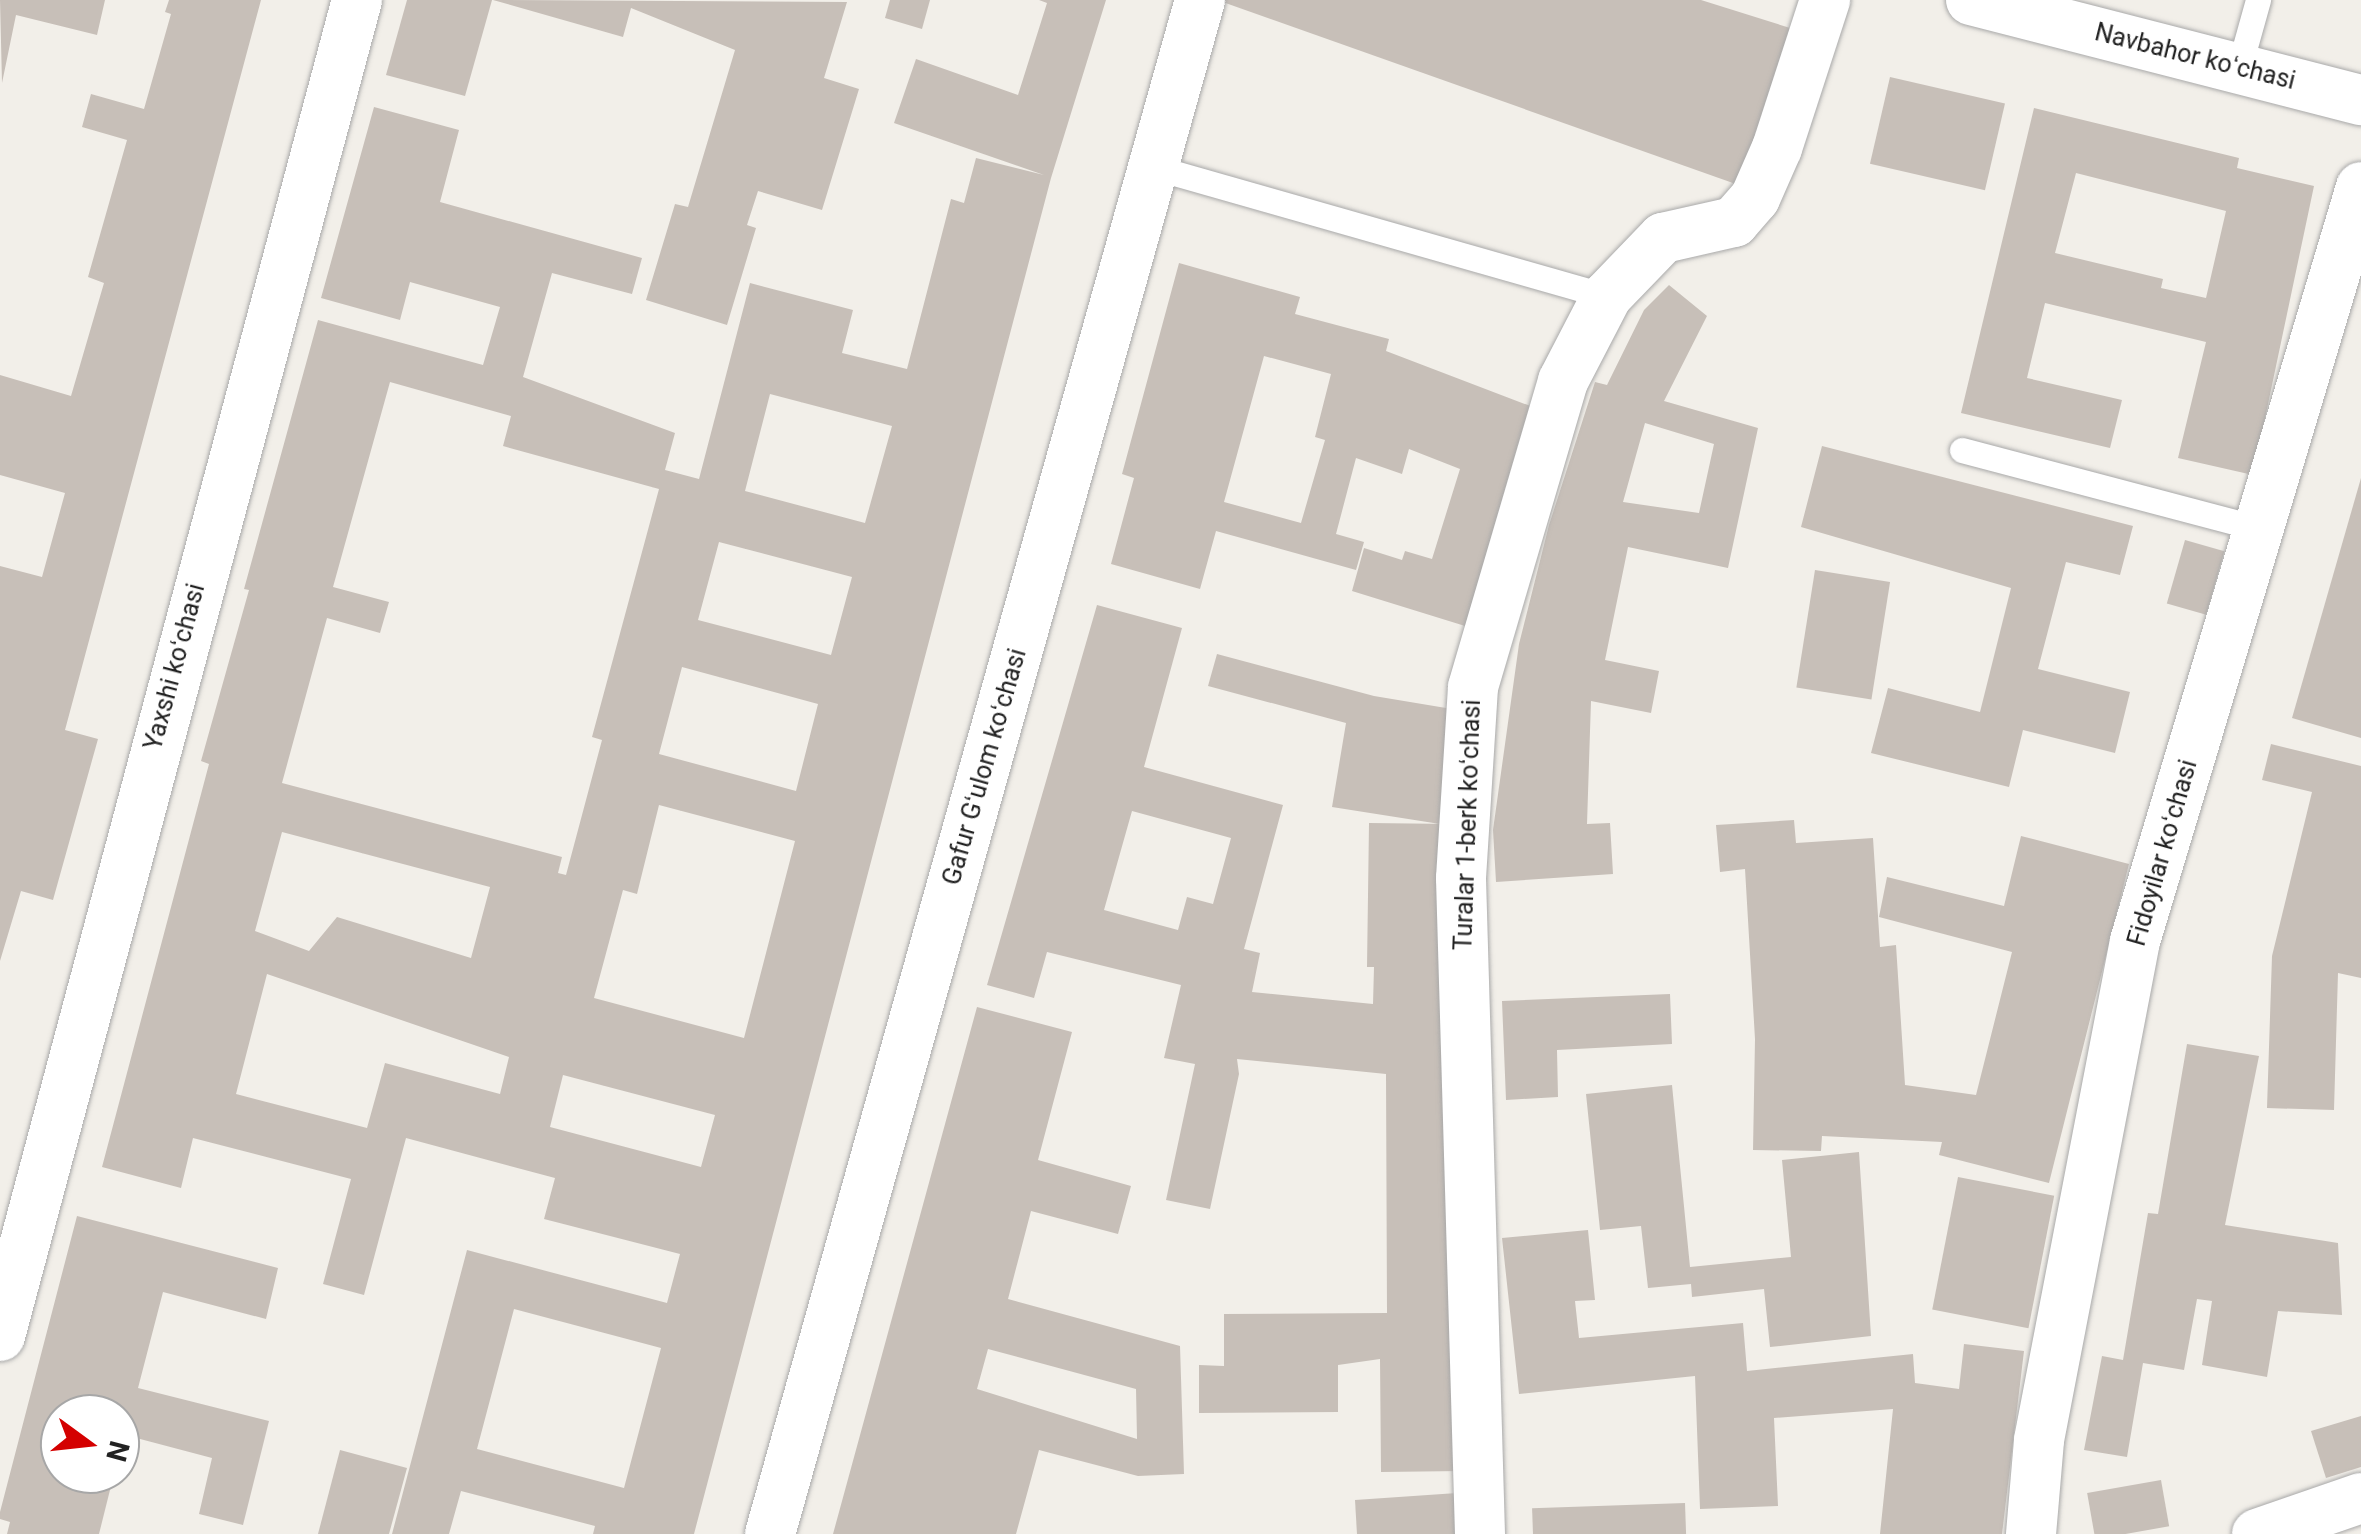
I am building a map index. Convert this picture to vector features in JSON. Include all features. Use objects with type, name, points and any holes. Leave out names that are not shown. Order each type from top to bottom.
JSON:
[{"type":"street","name":"Yaxshi koʻchasi","points":[[0,1336],[357,0]]},
{"type":"street","name":"Gafur Gʻulom koʻchasi","points":[[770,1534],[1200,0]]},
{"type":"street","name":"Turalar 1-berk koʻchasi","points":[[1480,1534],[1461,878],[1472,687],[1563,381],[1607,296],[1664,238],[1734,222],[1754,198],[1778,148],[1824,0]]},
{"type":"street","name":"Navbahor koʻchasi","points":[[1972,0],[2361,100]]},
{"type":"street","name":"Fidoyilar koʻchasi","points":[[2031,1534],[2040,1440],[2136,942],[2361,187]]},
{"type":"street","points":[[2257,1534],[2361,1498]]},
{"type":"lane","points":[[2239,68],[2258,0]]},
{"type":"lane","points":[[1152,167],[1607,296]]},
{"type":"lane","points":[[1962,450],[2258,528]]},
{"type":"building","points":[[0,0],[105,0],[97,35],[16,15],[2,83]]},
{"type":"building","points":[[169,0],[261,0],[65,730],[98,739],[53,900],[21,891],[0,961],[0,566],[42,577],[65,493],[0,475],[0,375],[71,396],[104,283],[88,277],[127,140],[82,127],[91,94],[144,109],[171,14],[165,12]]},
{"type":"building","points":[[407,0],[492,0],[465,96],[386,75]]},
{"type":"building","points":[[493,0],[847,2],[824,78],[859,89],[822,210],[758,191],[747,225],[756,228],[727,325],[646,300],[675,204],[688,207],[735,50],[631,8],[623,37]]},
{"type":"building","points":[[890,0],[930,0],[922,29],[885,18]]},
{"type":"building","points":[[1039,0],[1106,0],[1051,178],[694,1534],[593,1534],[595,1526],[461,1491],[449,1534],[392,1534],[467,1250],[667,1303],[680,1254],[544,1219],[555,1178],[406,1138],[364,1295],[323,1284],[351,1179],[193,1138],[181,1188],[102,1167],[209,764],[201,761],[249,590],[244,589],[318,320],[483,365],[500,307],[410,282],[400,320],[321,298],[374,107],[459,130],[440,202],[642,258],[632,294],[552,273],[523,377],[675,433],[665,470],[699,479],[750,283],[853,310],[842,353],[907,369],[951,199],[964,203],[976,158],[1044,175],[894,123],[916,59],[1018,95],[1047,3]],"holes":[[[390,382],[511,416],[503,446],[659,489],[592,737],[602,740],[566,875],[558,873],[562,857],[282,783],[327,618],[380,633],[389,602],[333,587]],[[770,394],[892,426],[865,523],[745,491]],[[719,542],[852,577],[831,655],[698,620]],[[682,667],[818,704],[796,791],[659,754]],[[659,805],[795,841],[744,1038],[594,998],[623,890],[637,894]],[[282,832],[490,887],[471,958],[337,917],[309,951],[255,931]],[[267,974],[509,1057],[500,1094],[385,1063],[367,1128],[236,1094]],[[563,1075],[715,1115],[701,1167],[550,1127]],[[514,1309],[661,1348],[624,1488],[477,1449]]]},
{"type":"building","points":[[1217,0],[1701,0],[1790,28],[1747,188]]},
{"type":"building","points":[[1890,77],[2005,104],[1985,190],[1870,164]]},
{"type":"building","points":[[2034,108],[2239,158],[2237,168],[2314,186],[2253,475],[2178,458],[2206,342],[2045,303],[2027,378],[2122,400],[2110,448],[1961,413]],"holes":[[[2076,173],[2226,211],[2206,298],[2161,288],[2163,279],[2055,253]]]},
{"type":"building","points":[[1179,263],[1300,297],[1295,314],[1389,339],[1386,351],[1546,412],[1478,630],[1352,591],[1364,548],[1402,560],[1405,551],[1432,559],[1460,469],[1409,449],[1402,474],[1356,458],[1336,534],[1364,542],[1356,570],[1216,531],[1200,589],[1111,564],[1134,478],[1122,474]],"holes":[[[1264,356],[1331,374],[1315,437],[1325,440],[1301,523],[1224,502]]]},
{"type":"building","points":[[1669,285],[1707,316],[1664,401],[1758,428],[1728,568],[1628,547],[1605,660],[1659,671],[1651,713],[1591,701],[1587,824],[1610,823],[1613,874],[1496,882],[1493,830],[1519,644],[1549,525],[1595,382],[1607,385],[1644,310]],"holes":[[[1645,423],[1714,444],[1699,513],[1623,502]]]},
{"type":"building","points":[[1822,446],[2133,526],[2120,575],[2066,562],[2038,669],[2130,692],[2115,753],[2023,730],[2009,787],[1871,753],[1888,688],[1980,712],[2011,588],[1801,527]]},
{"type":"building","points":[[2361,478],[2361,738],[2292,718]]},
{"type":"building","points":[[2185,540],[2224,551],[2206,615],[2167,603]]},
{"type":"building","points":[[1815,570],[1890,582],[1871,699],[1796,688]]},
{"type":"building","points":[[1097,605],[1182,628],[1144,767],[1283,805],[1244,949],[1260,953],[1252,992],[1373,1004],[1374,967],[1367,967],[1369,823],[1453,824],[1462,1471],[1381,1472],[1380,1359],[1338,1365],[1338,1412],[1199,1413],[1199,1365],[1224,1366],[1224,1314],[1387,1313],[1386,1074],[1237,1059],[1239,1074],[1210,1209],[1166,1200],[1195,1064],[1164,1058],[1181,985],[1047,952],[1034,998],[987,985]],"holes":[[[1132,811],[1231,838],[1213,904],[1187,897],[1178,930],[1104,910]]]},
{"type":"building","points":[[1217,654],[1374,696],[1458,710],[1440,824],[1332,807],[1346,723],[1208,686]]},
{"type":"building","points":[[2271,744],[2361,766],[2361,978],[2338,973],[2334,1110],[2267,1108],[2272,956],[2312,792],[2262,780]]},
{"type":"building","points":[[1794,820],[1796,843],[1873,838],[1880,947],[1896,945],[1905,1085],[1976,1095],[2012,952],[1879,917],[1887,877],[2004,906],[2021,836],[2129,864],[2049,1183],[1939,1155],[1942,1142],[1822,1136],[1821,1151],[1753,1150],[1755,1039],[1745,869],[1720,872],[1716,825]]},
{"type":"building","points":[[1670,994],[1672,1044],[1557,1050],[1558,1097],[1506,1100],[1502,1001]]},
{"type":"building","points":[[977,1007],[1072,1032],[1038,1160],[1131,1186],[1118,1234],[1031,1211],[1008,1299],[1180,1346],[1184,1474],[1138,1476],[1039,1450],[1016,1534],[833,1534]],"holes":[[[988,1349],[1136,1389],[1137,1439],[977,1389]]]},
{"type":"building","points":[[2187,1044],[2259,1056],[2225,1225],[2338,1243],[2342,1315],[2278,1311],[2267,1377],[2202,1365],[2212,1301],[2197,1299],[2184,1370],[2143,1363],[2127,1457],[2084,1450],[2102,1356],[2123,1360],[2148,1213],[2158,1214]]},
{"type":"building","points":[[1672,1085],[1690,1267],[1791,1257],[1782,1160],[1859,1152],[1871,1336],[1770,1347],[1764,1289],[1692,1297],[1691,1284],[1648,1288],[1641,1226],[1600,1230],[1586,1094]]},
{"type":"building","points":[[1958,1177],[2054,1196],[2028,1328],[1932,1310]]},
{"type":"building","points":[[77,1216],[278,1268],[266,1319],[163,1292],[138,1388],[269,1421],[243,1525],[199,1514],[212,1458],[140,1439],[140,1394],[40,1394],[40,1494],[109,1494],[99,1534],[7,1534],[10,1522],[0,1519]]},
{"type":"building","points":[[1588,1230],[1595,1300],[1575,1301],[1579,1338],[1743,1323],[1747,1371],[1913,1354],[1915,1383],[1959,1389],[1964,1344],[2024,1351],[2002,1534],[1880,1534],[1893,1409],[1774,1418],[1778,1506],[1700,1509],[1695,1376],[1519,1394],[1502,1238]]},
{"type":"building","points":[[2361,1416],[2361,1467],[2326,1478],[2311,1431]]},
{"type":"building","points":[[340,1450],[407,1468],[389,1534],[318,1534]]},
{"type":"building","points":[[2161,1480],[2169,1526],[2125,1534],[2094,1534],[2087,1493]]},
{"type":"building","points":[[1457,1493],[1459,1534],[1357,1534],[1355,1500]]},
{"type":"building","points":[[1685,1503],[1686,1534],[1533,1534],[1532,1508]]}]
